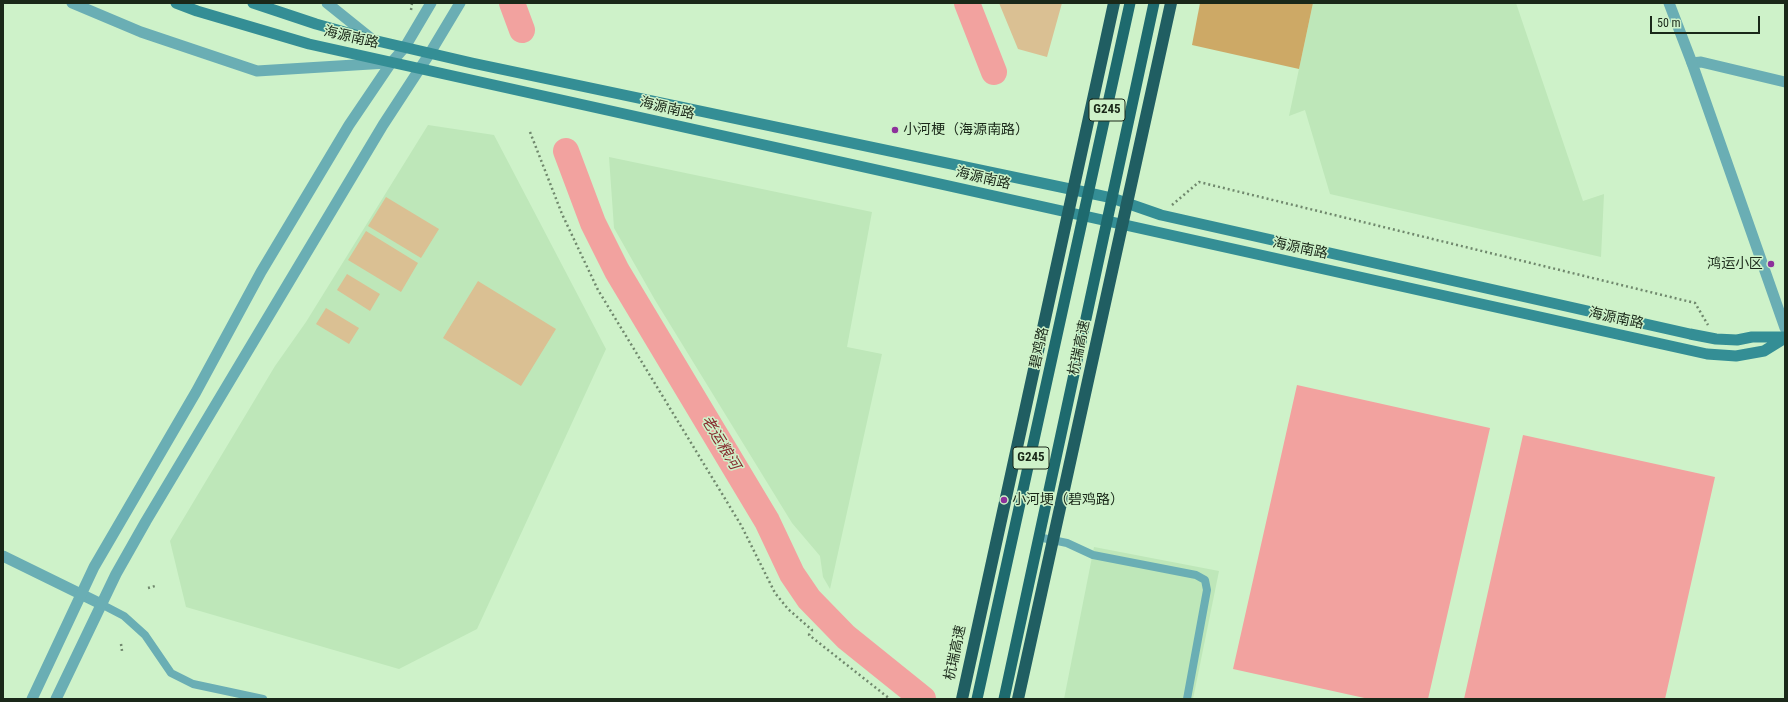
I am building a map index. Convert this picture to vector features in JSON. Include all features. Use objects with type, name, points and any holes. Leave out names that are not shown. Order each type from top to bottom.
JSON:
[{"type":"highway","name":"杭瑞高速","points":[[962,699],[1114,3]]},
{"type":"highway","name":"碧鸡路","points":[[977,699],[1130,3]]},
{"type":"highway","name":"G245","points":[[1004,699],[1154,3]]},
{"type":"highway","name":"杭瑞高速","points":[[1018,699],[1171,3]]},
{"type":"main road","name":"海源南路","points":[[176,3],[309,44],[391,63],[1707,354],[1736,356],[1764,351],[1785,337]]},
{"type":"main road","name":"海源南路","points":[[253,3],[373,40],[1112,198],[1161,215],[1716,339],[1737,340],[1752,337],[1785,337]]},
{"type":"street","points":[[72,3],[141,32],[257,71],[391,63]]},
{"type":"street","points":[[327,3],[373,40]]},
{"type":"street","points":[[32,699],[81,594],[117,526],[196,392],[261,272],[349,125],[391,63],[405,47],[431,3]]},
{"type":"street","points":[[56,699],[101,604],[146,521],[384,125],[460,3]]},
{"type":"street","points":[[1669,3],[1692,63],[1785,328]]},
{"type":"street","points":[[1692,63],[1701,62],[1785,82]]},
{"type":"street","points":[[3,556],[101,604]]},
{"type":"lane","points":[[1038,537],[1067,543],[1093,555],[1196,575],[1205,580],[1207,590],[1187,699]]},
{"type":"lane","points":[[101,604],[124,616],[145,635],[171,673],[193,684],[263,699]]},
{"type":"path","points":[[530,132],[562,214],[598,290],[740,525],[775,592],[788,609],[812,630],[809,635],[890,699]]},
{"type":"path","points":[[1161,215],[1199,182],[1695,303],[1716,339]]},
{"type":"path","points":[[148,588],[155,586]]},
{"type":"path","points":[[121,644],[122,651]]},
{"type":"shaded area","points":[[999,3],[1062,3],[1047,57],[1018,49]]},
{"type":"shaded area","points":[[1200,3],[1313,3],[1299,69],[1192,45]]},
{"type":"shaded area","points":[[1313,3],[1516,3],[1583,201],[1604,194],[1601,257],[1330,194],[1305,110],[1289,116]]},
{"type":"shaded area","points":[[428,125],[494,135],[606,349],[477,629],[399,669],[186,607],[170,541],[275,366],[306,322]]},
{"type":"shaded area","points":[[609,157],[872,212],[847,347],[882,354],[830,589],[823,577],[820,556],[792,523],[655,300],[614,228]]},
{"type":"shaded area","points":[[386,197],[439,229],[421,258],[368,226]]},
{"type":"shaded area","points":[[366,231],[418,263],[401,292],[348,260]]},
{"type":"shaded area","points":[[347,274],[380,294],[370,311],[337,290]]},
{"type":"shaded area","points":[[478,281],[556,329],[521,386],[443,338]]},
{"type":"shaded area","points":[[326,308],[359,328],[349,344],[316,324]]},
{"type":"shaded area","points":[[1297,385],[1490,428],[1428,699],[1369,699],[1233,669]]},
{"type":"shaded area","points":[[1523,435],[1715,477],[1665,699],[1464,699]]},
{"type":"shaded area","points":[[1094,547],[1219,571],[1193,699],[1064,699]]},
{"type":"waterway","name":"老运粮河","points":[[512,3],[522,30]]},
{"type":"waterway","name":"老运粮河","points":[[967,3],[994,72]]},
{"type":"waterway","name":"老运粮河","points":[[566,151],[593,223],[617,271],[767,521],[792,574],[809,599],[846,637],[923,699]]},
{"type":"place","name":"小河梗（海源南路）","points":[[895,130]]},
{"type":"place","name":"鸿运小区","points":[[1771,264]]},
{"type":"place","name":"小河埂（碧鸡路）","points":[[1004,500]]}]
